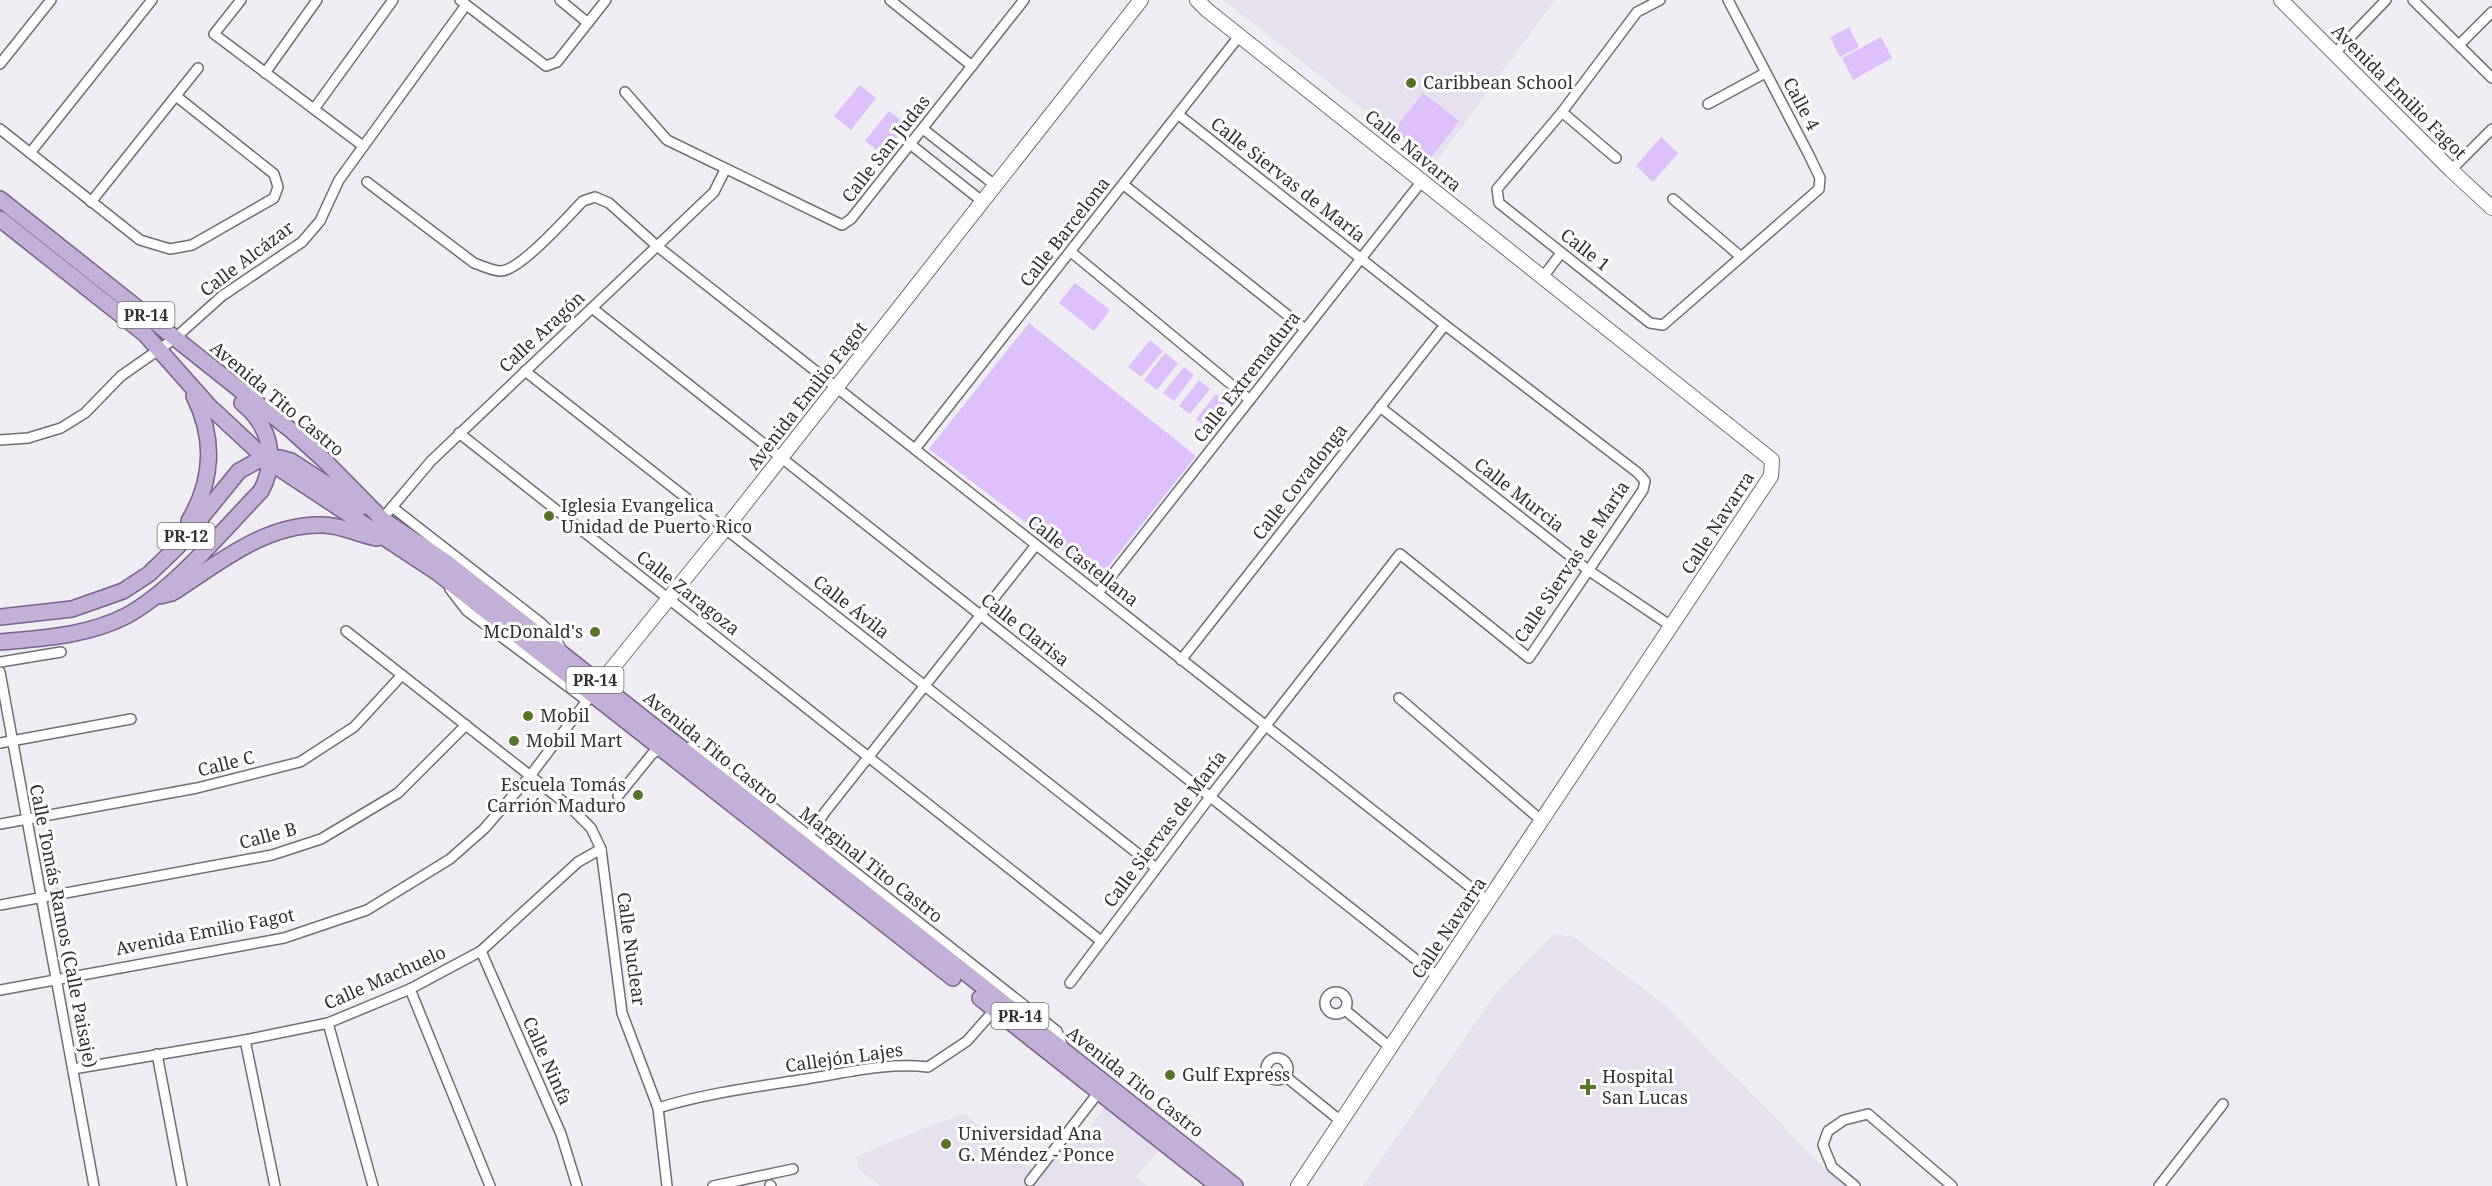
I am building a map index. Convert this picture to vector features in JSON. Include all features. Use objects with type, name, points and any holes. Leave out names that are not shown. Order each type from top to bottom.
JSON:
[{"type":"main road","name":"Avenida Tito Castro","points":[[0,199],[303,441],[446,562],[565,657],[593,693]]},
{"type":"main road","name":"Avenida Tito Castro","points":[[0,219],[131,322],[161,350],[209,406],[268,461],[438,573],[593,693],[803,847],[1235,1186]]},
{"type":"main road","points":[[215,371],[236,398],[253,412],[263,426],[270,441],[268,461],[280,458],[291,461],[387,513]]},
{"type":"main road","points":[[178,546],[205,489],[209,460],[204,419],[186,380]]},
{"type":"main road","name":"PR-12","points":[[0,617],[72,609],[109,597],[149,574],[178,546],[238,471],[257,461],[268,461],[269,472],[261,491],[182,572],[154,597],[124,616],[100,626],[55,637],[0,642]]},
{"type":"main road","points":[[154,597],[172,593],[254,541],[285,529],[324,525],[389,541]]},
{"type":"main road","name":"Avenida Tito Castro","points":[[1001,1002],[1098,1093],[1218,1186]]},
{"type":"street","points":[[0,64],[51,0]]},
{"type":"street","points":[[30,153],[152,0]]},
{"type":"street","points":[[241,0],[214,34],[363,146]]},
{"type":"street","points":[[265,73],[317,0]]},
{"type":"street","points":[[314,109],[393,0]]},
{"type":"street","points":[[560,0],[588,23]]},
{"type":"street","points":[[463,3],[546,66],[557,62],[606,0]]},
{"type":"street","points":[[890,0],[972,66]]},
{"type":"street","name":"Calle San Judas","points":[[625,92],[667,140],[842,225],[851,219],[1024,0]]},
{"type":"street","name":"Avenida Emilio Fagot","points":[[0,990],[284,938],[367,910],[450,858],[484,829],[530,776],[593,693],[669,600],[1142,0]]},
{"type":"street","name":"Calle Navarra","points":[[1197,0],[1772,460],[1771,476],[1298,1186]]},
{"type":"street","name":"Calle 1","points":[[1660,0],[1637,12],[1562,112],[1497,189],[1499,203],[1650,323],[1663,325],[1740,256]]},
{"type":"street","name":"Calle 4","points":[[1728,0],[1820,178],[1819,189],[1740,256]]},
{"type":"street","name":"Avenida Emilio Fagot","points":[[2281,0],[2492,208]]},
{"type":"street","points":[[2335,53],[2386,0]]},
{"type":"street","points":[[2413,0],[2492,78]]},
{"type":"street","name":"Calle Alcázar","points":[[0,440],[28,438],[61,428],[85,413],[121,376],[161,350],[222,296],[302,242],[320,222],[339,180],[463,3]]},
{"type":"street","points":[[2459,45],[2492,12]]},
{"type":"street","name":"Calle Barcelona","points":[[915,449],[1240,35]]},
{"type":"street","points":[[92,202],[198,68]]},
{"type":"street","points":[[1708,104],[1765,73]]},
{"type":"street","points":[[0,129],[140,240],[170,249],[192,245],[274,198],[278,187],[274,174],[176,96]]},
{"type":"street","points":[[1562,112],[1616,158]]},
{"type":"street","name":"Calle Siervas de María","points":[[1070,983],[1210,797],[1400,554],[1529,658],[1643,489],[1645,481],[1638,473],[1445,325],[1179,115]]},
{"type":"street","points":[[923,129],[996,186]]},
{"type":"street","points":[[2451,170],[2492,129]]},
{"type":"street","points":[[910,144],[983,202]]},
{"type":"street","name":"Calle Aragón","points":[[387,513],[431,461],[459,433],[714,192],[725,170]]},
{"type":"street","name":"Calle Extremadura","points":[[1098,593],[1422,181]]},
{"type":"street","name":"Calle Castellana","points":[[367,182],[474,263],[488,269],[502,271],[517,266],[583,201],[595,197],[609,203],[657,246],[1488,901]]},
{"type":"street","points":[[1124,185],[1305,329]]},
{"type":"street","points":[[1672,199],[1740,256]]},
{"type":"street","points":[[1071,252],[1250,400]]},
{"type":"street","points":[[1544,277],[1561,253]]},
{"type":"street","name":"Calle Clarisa","points":[[592,308],[1438,977]]},
{"type":"street","name":"Calle Covadonga","points":[[1181,660],[1445,325]]},
{"type":"street","name":"Calle Ávila","points":[[525,371],[1156,868]]},
{"type":"street","name":"Calle Murcia","points":[[1380,407],[1588,570],[1671,626]]},
{"type":"street","name":"Calle Zaragoza","points":[[459,433],[1101,940]]},
{"type":"street","points":[[803,847],[868,757],[1036,545]]},
{"type":"street","name":"Calle Nuclear","points":[[346,631],[570,807],[591,828],[600,849],[622,1013],[658,1108],[667,1186]]},
{"type":"street","points":[[0,662],[61,652]]},
{"type":"street","name":"Calle Tomás Ramos (Calle Paisaje)","points":[[0,672],[94,1186]]},
{"type":"street","name":"Calle C","points":[[0,824],[197,788],[300,762],[354,727],[402,675]]},
{"type":"street","points":[[1399,698],[1542,821]]},
{"type":"street","points":[[0,743],[131,719]]},
{"type":"street","name":"Calle B","points":[[0,905],[272,855],[321,839],[399,793],[466,725]]},
{"type":"street","points":[[618,796],[652,754],[664,743]]},
{"type":"street","name":"Marginal Tito Castro","points":[[664,743],[691,747],[713,762],[803,847],[1001,1002],[1021,1003],[1057,1031],[1064,1051]]},
{"type":"street","name":"Calle Machuelo","points":[[73,1069],[245,1040],[327,1023],[410,989],[481,951],[578,862],[600,849]]},
{"type":"street","name":"Calle Ninfa","points":[[481,951],[561,1134],[577,1186]]},
{"type":"street","points":[[410,989],[490,1186]]},
{"type":"street","name":"Callejón Lajes","points":[[658,1108],[688,1099],[866,1070],[906,1064],[928,1067],[967,1041],[1001,1002]]},
{"type":"street","points":[[1345,1010],[1391,1048]]},
{"type":"street","points":[[327,1023],[373,1186]]},
{"type":"street","points":[[245,1040],[275,1186]]},
{"type":"street","points":[[157,1054],[182,1186]]},
{"type":"street","points":[[1285,1076],[1342,1122]]},
{"type":"street","points":[[1030,1181],[1098,1093]]},
{"type":"street","points":[[2159,1186],[2223,1104]]},
{"type":"street","points":[[1855,1186],[1832,1167],[1823,1145],[1828,1131],[1844,1120],[1868,1114],[1952,1186]]},
{"type":"street","points":[[713,1186],[793,1169]]},
{"type":"shaded area","name":"Caribbean School","points":[[1223,0],[1555,0],[1434,165]]},
{"type":"shaded area","points":[[1849,27],[1859,47],[1840,57],[1830,37]]},
{"type":"shaded area","points":[[1881,37],[1892,58],[1853,80],[1842,58]]},
{"type":"shaded area","points":[[860,85],[876,98],[851,130],[834,116]]},
{"type":"shaded area","points":[[1423,93],[1459,121],[1430,159],[1394,130]]},
{"type":"shaded area","points":[[889,111],[907,125],[883,155],[865,141]]},
{"type":"shaded area","points":[[1661,137],[1678,153],[1653,182],[1636,166]]},
{"type":"shaded area","points":[[1075,283],[1110,310],[1094,331],[1059,303]]},
{"type":"shaded area","points":[[1029,323],[1196,456],[1099,578],[929,449]]},
{"type":"shaded area","points":[[1150,340],[1163,351],[1141,377],[1128,367]]},
{"type":"shaded area","points":[[1165,353],[1178,363],[1157,390],[1144,380]]},
{"type":"shaded area","points":[[1184,367],[1194,375],[1174,401],[1163,393]]},
{"type":"shaded area","points":[[1199,380],[1210,389],[1190,414],[1179,406]]},
{"type":"shaded area","points":[[1216,394],[1226,402],[1206,427],[1196,419]]},
{"type":"shaded area","name":"Hospital San Lucas","points":[[1554,934],[1574,937],[1664,1004],[1827,1171],[1846,1186],[1363,1186],[1496,993]]},
{"type":"shaded area","name":"Universidad Ana G. Méndez - Ponce","points":[[1105,1107],[1160,1150],[1136,1176],[1147,1186],[880,1186],[860,1170],[856,1157],[926,1127],[967,1113],[967,1116],[1040,1175],[1075,1131],[1083,1136]]},
{"type":"place","name":"Caribbean School","points":[[1411,83]]},
{"type":"place","name":"Iglesia Evangelica Unidad de Puerto Rico","points":[[549,516]]},
{"type":"place","name":"McDonald's","points":[[595,632]]},
{"type":"place","name":"Mobil","points":[[528,716]]},
{"type":"place","name":"Mobil Mart","points":[[514,741]]},
{"type":"place","name":"Escuela Tomás Carrión Maduro","points":[[638,795]]},
{"type":"place","name":"Gulf Express","points":[[1170,1075]]},
{"type":"place","name":"Hospital San Lucas","points":[[1588,1087]]},
{"type":"place","name":"Universidad Ana G. Méndez - Ponce","points":[[946,1144]]}]
